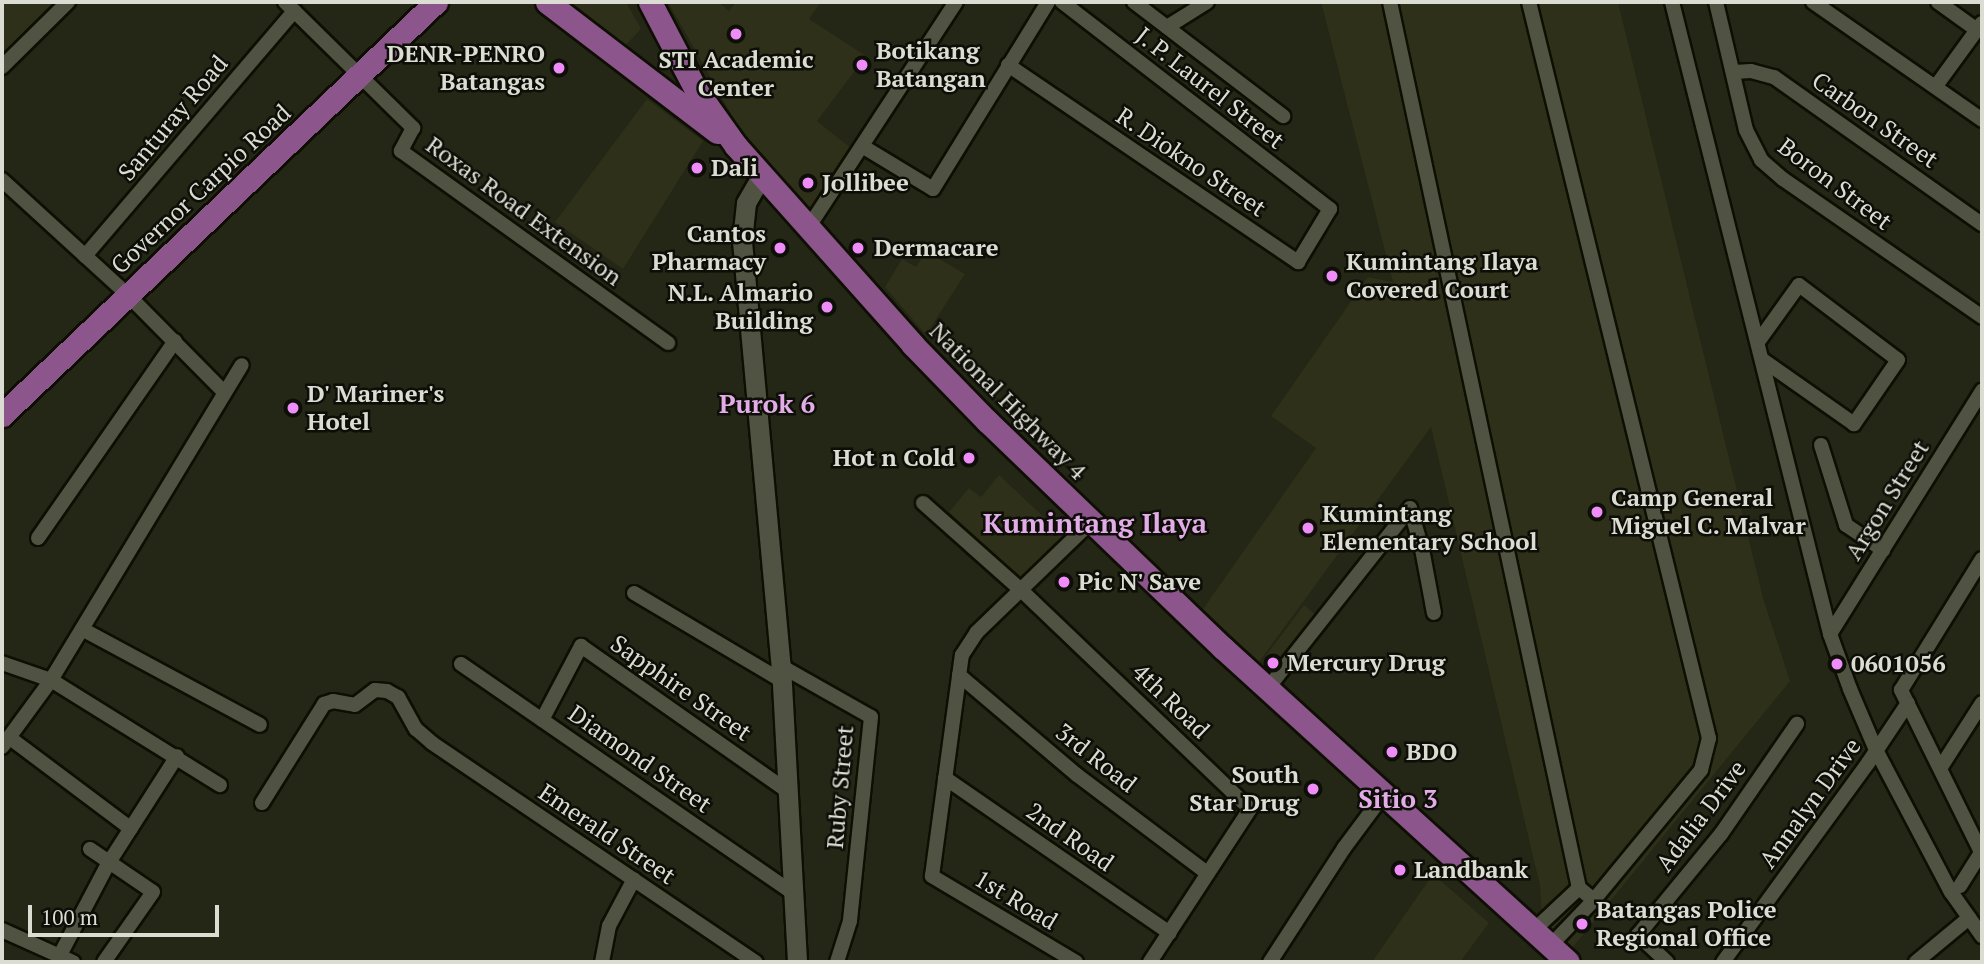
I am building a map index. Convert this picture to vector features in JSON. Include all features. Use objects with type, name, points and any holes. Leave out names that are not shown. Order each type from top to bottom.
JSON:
[{"type":"main road","name":"Governor Carpio Road","points":[[2,415],[436,2]]},
{"type":"main road","points":[[547,2],[736,146]]},
{"type":"main road","name":"National Highway 4","points":[[653,4],[688,75],[736,146],[913,345],[987,421],[1268,688],[1568,962]]},
{"type":"main road","points":[[667,94],[688,75]]},
{"type":"street","points":[[2,68],[68,2]]},
{"type":"street","points":[[808,228],[956,2]]},
{"type":"street","points":[[862,146],[933,189],[1048,2]]},
{"type":"street","name":"J. P. Laurel Street","points":[[1062,2],[1330,209]]},
{"type":"street","points":[[1134,2],[1283,116]]},
{"type":"street","points":[[1167,27],[1207,2]]},
{"type":"street","points":[[1390,2],[1579,888],[1594,900]]},
{"type":"street","points":[[1529,2],[1709,738],[1701,770],[1594,900],[1542,938]]},
{"type":"street","points":[[1672,2],[1830,634],[1850,689],[1877,750],[1951,892],[1978,927],[1916,962]]},
{"type":"street","name":"Boron Street","points":[[1716,2],[1746,130],[1761,160],[1783,179],[1982,317]]},
{"type":"street","points":[[1813,2],[1982,120]]},
{"type":"street","points":[[1936,86],[1979,27],[1938,2]]},
{"type":"street","points":[[290,6],[360,76]]},
{"type":"street","name":"Santuray Road","points":[[85,256],[290,6]]},
{"type":"street","name":"R. Diokno Street","points":[[1008,65],[1298,262],[1330,209]]},
{"type":"street","name":"Carbon Street","points":[[1734,72],[1751,71],[1773,76],[1982,224]]},
{"type":"street","name":"Roxas Road Extension","points":[[360,76],[412,128],[401,151],[668,343]]},
{"type":"street","points":[[762,175],[747,203],[742,241],[781,674],[797,962]]},
{"type":"street","points":[[2,180],[127,294],[224,393]]},
{"type":"street","points":[[1758,342],[1799,285],[1898,360],[1854,424],[1763,360]]},
{"type":"street","points":[[38,538],[175,341]]},
{"type":"street","points":[[131,829],[6,743],[51,680],[242,365]]},
{"type":"street","name":"Argon Street","points":[[1830,634],[1982,391]]},
{"type":"street","points":[[1821,445],[1846,525],[1883,550]]},
{"type":"street","name":"4th Road","points":[[923,503],[1020,589],[1250,809],[1150,962]]},
{"type":"street","points":[[1268,688],[1410,508],[1422,550],[1434,613]]},
{"type":"street","points":[[945,778],[962,655],[977,632],[1092,521]]},
{"type":"street","points":[[1960,886],[1982,851],[1900,690],[1982,559]]},
{"type":"street","points":[[634,593],[781,674]]},
{"type":"street","points":[[82,629],[260,725]]},
{"type":"street","name":"Sapphire Street","points":[[542,720],[581,646],[789,792]]},
{"type":"street","points":[[2,663],[51,680],[220,785]]},
{"type":"street","name":"Diamond Street","points":[[461,664],[792,892]]},
{"type":"street","name":"Ruby Street","points":[[781,674],[871,717],[850,921],[837,962]]},
{"type":"street","name":"3rd Road","points":[[959,675],[1077,775],[1208,873]]},
{"type":"street","name":"Emerald Street","points":[[262,803],[328,701],[350,706],[375,690],[387,691],[398,697],[416,729],[432,743],[756,962]]},
{"type":"street","name":"Annalyn Drive","points":[[1723,962],[1908,703]]},
{"type":"street","points":[[1941,767],[1982,703]]},
{"type":"street","name":"Adalia Drive","points":[[1667,962],[1638,935],[1721,834],[1797,724]]},
{"type":"street","points":[[2,930],[67,959],[108,864],[177,756]]},
{"type":"street","name":"1st Road","points":[[945,778],[932,876],[1076,962]]},
{"type":"street","name":"2nd Road","points":[[945,778],[1170,933]]},
{"type":"street","points":[[1270,962],[1344,848],[1385,793]]},
{"type":"street","points":[[90,849],[108,864],[153,892],[104,962]]},
{"type":"street","points":[[602,962],[609,926],[634,879]]},
{"type":"street","points":[[1542,938],[1579,888]]},
{"type":"shaded area","points":[[2,2],[63,2],[2,63]]},
{"type":"shaded area","points":[[562,2],[626,2],[641,29],[623,48]]},
{"type":"shaded area","points":[[668,2],[718,2],[729,11],[736,2],[821,2],[809,19],[866,56],[817,121],[852,149],[811,210],[739,128]]},
{"type":"shaded area","name":"Camp General Miguel C. Malvar","points":[[1321,2],[1618,2],[1763,598],[1790,681],[1572,948],[1542,920],[1540,886],[1431,427],[1259,662],[1203,609],[1316,448],[1271,416],[1368,277],[1393,282]]},
{"type":"shaded area","points":[[647,99],[703,141],[623,269],[555,222]]},
{"type":"shaded area","points":[[926,251],[965,274],[926,335],[885,287],[902,259],[916,267]]},
{"type":"shaded area","points":[[999,475],[1064,536],[1021,579],[949,512],[969,488],[981,497]]},
{"type":"shaded area","points":[[1304,605],[1315,614],[1277,666],[1265,657]]},
{"type":"shaded area","points":[[1433,874],[1489,923],[1460,962],[1372,962]]},
{"type":"place","name":"STI Academic Center","points":[[736,34]]},
{"type":"place","name":"Botikang Batangan","points":[[862,65]]},
{"type":"place","name":"DENR-PENRO Batangas","points":[[559,68]]},
{"type":"place","name":"Dali","points":[[697,168]]},
{"type":"place","name":"Jollibee","points":[[808,183]]},
{"type":"place","name":"Cantos Pharmacy","points":[[780,248]]},
{"type":"place","name":"Dermacare","points":[[858,248]]},
{"type":"place","name":"Kumintang Ilaya Covered Court","points":[[1332,276]]},
{"type":"place","name":"N.L. Almario Building","points":[[827,307]]},
{"type":"place","name":"D' Mariner's Hotel","points":[[293,408]]},
{"type":"place","name":"Hot n Cold","points":[[969,458]]},
{"type":"place","name":"Camp General Miguel C. Malvar","points":[[1597,512]]},
{"type":"place","name":"Kumintang Elementary School","points":[[1308,528]]},
{"type":"place","name":"Pic N' Save","points":[[1064,582]]},
{"type":"place","name":"Mercury Drug","points":[[1273,663]]},
{"type":"place","name":"0601056","points":[[1837,664]]},
{"type":"place","name":"BDO","points":[[1392,752]]},
{"type":"place","name":"South Star Drug","points":[[1313,789]]},
{"type":"place","name":"Landbank","points":[[1400,870]]},
{"type":"place","name":"Batangas Police Regional Office","points":[[1582,924]]},
{"type":"district","name":"Purok 6","points":[[767,404]]},
{"type":"district","name":"Kumintang Ilaya","points":[[1095,523]]},
{"type":"district","name":"Sitio 3","points":[[1398,799]]}]
